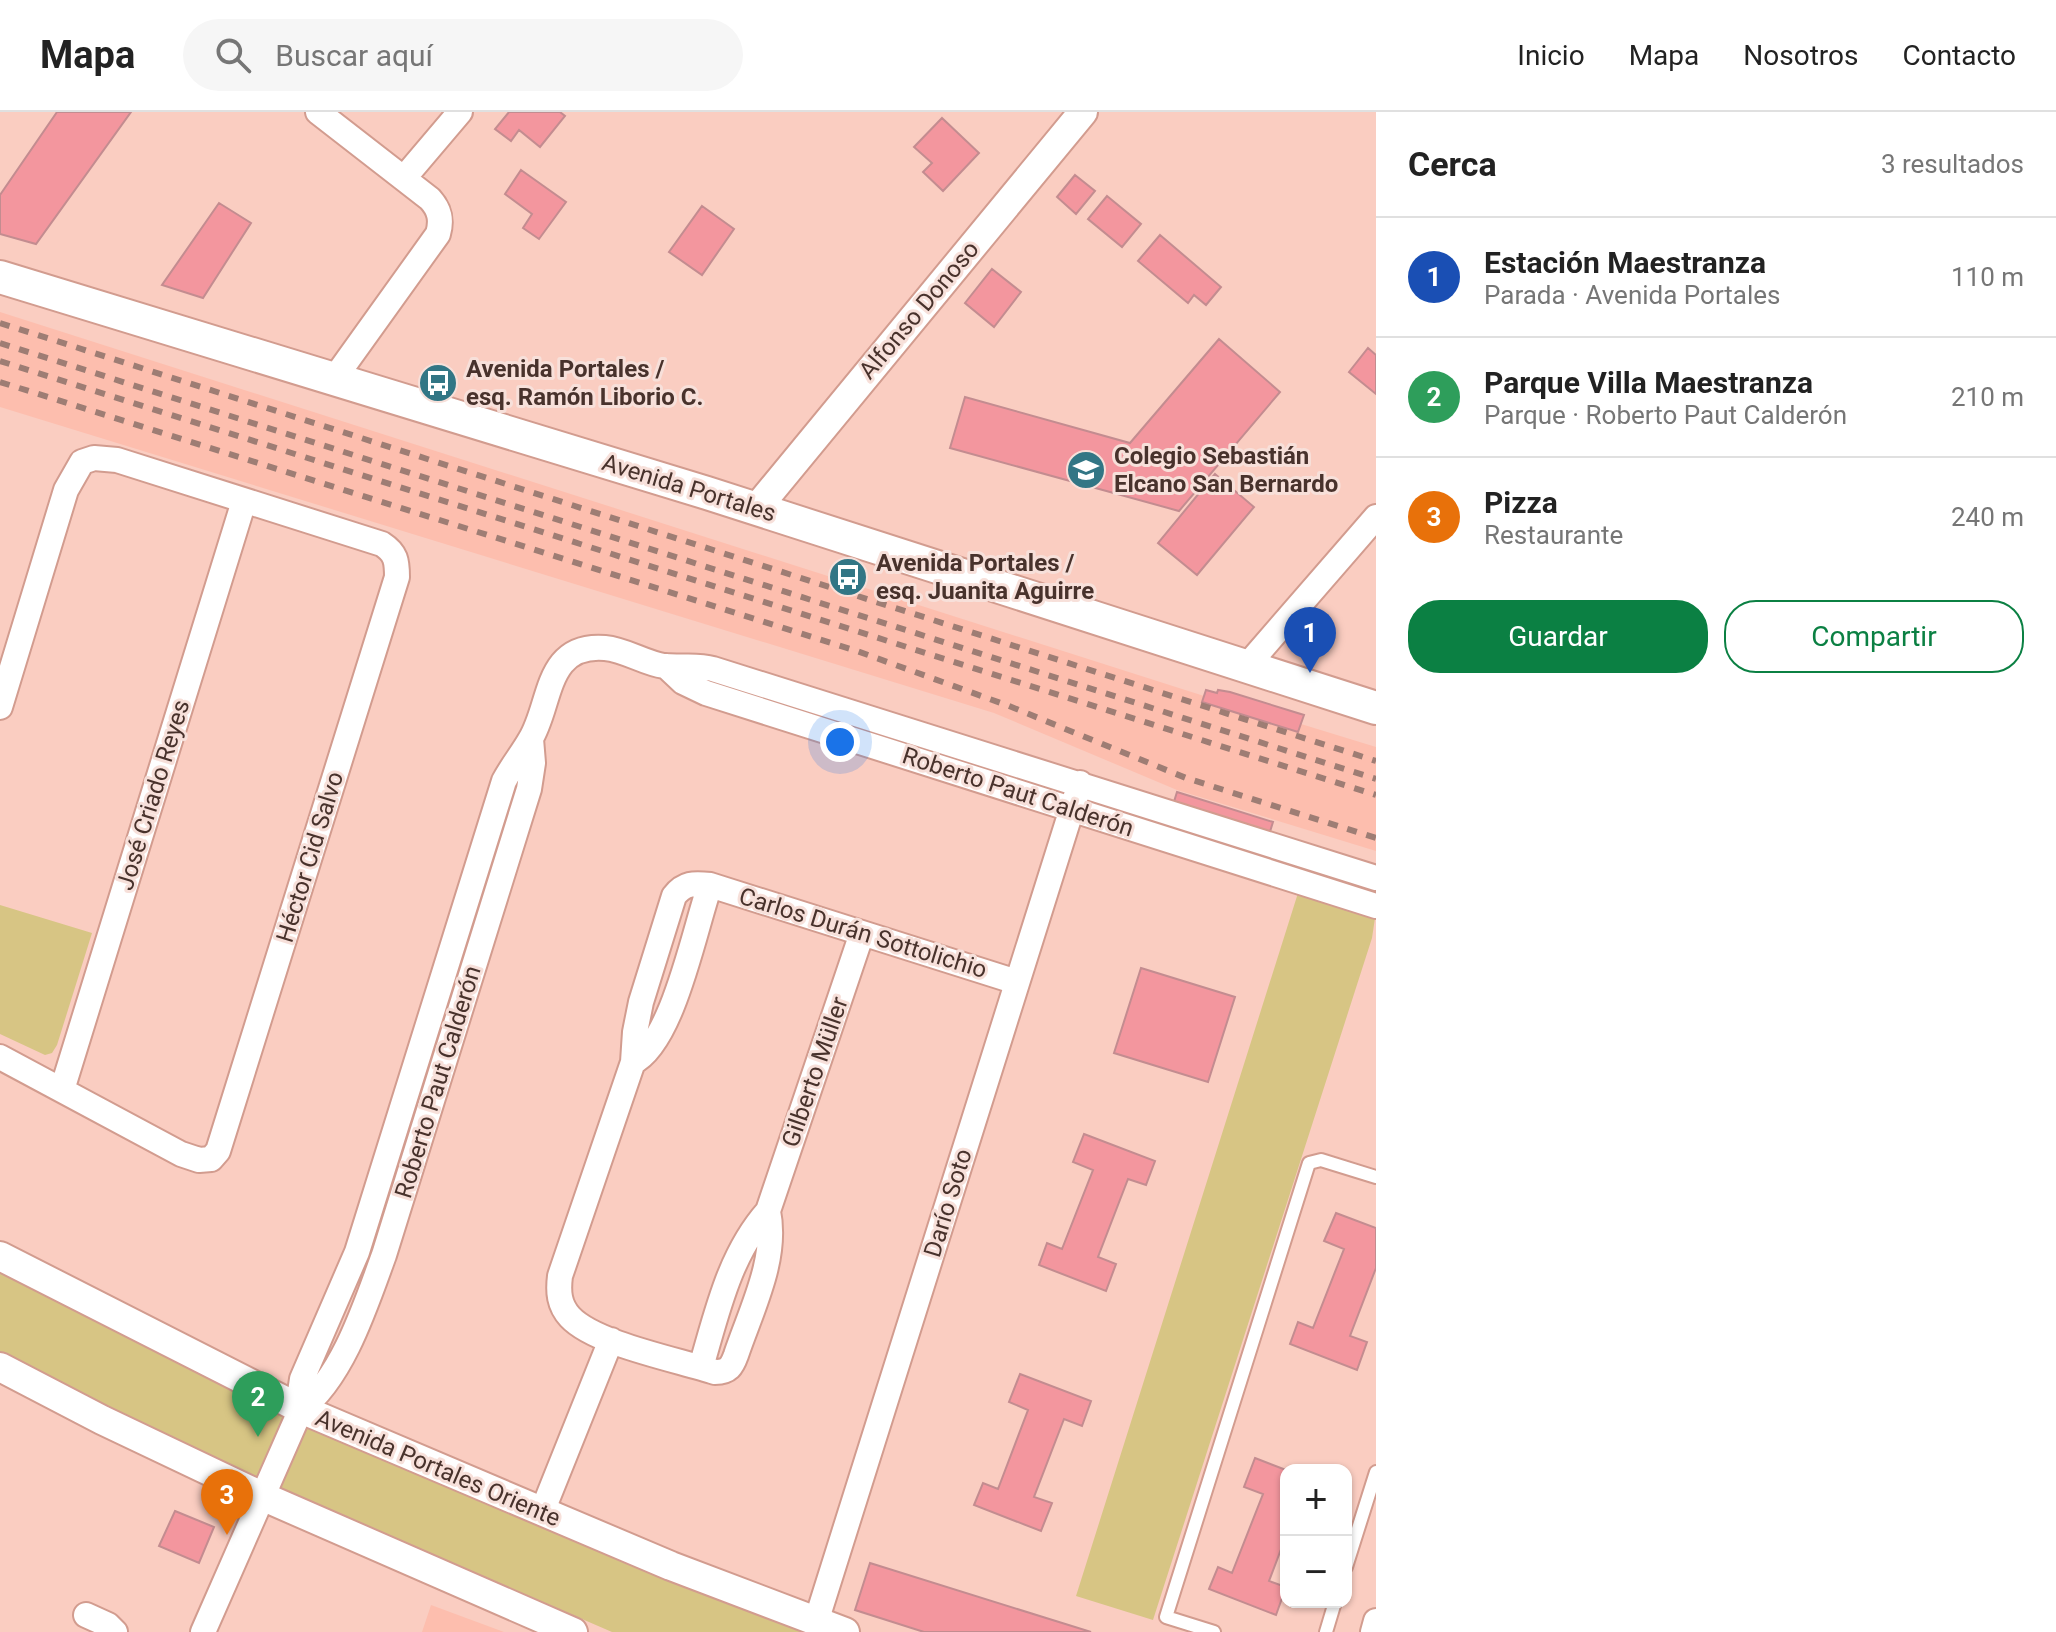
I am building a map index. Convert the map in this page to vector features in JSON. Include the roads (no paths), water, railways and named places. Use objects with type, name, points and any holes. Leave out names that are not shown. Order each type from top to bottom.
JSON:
[{"type":"main road","name":"Avenida Portales","points":[[0,277],[756,509],[1376,708]]},
{"type":"street","points":[[318,112],[435,204],[440,219],[438,234],[334,379]]},
{"type":"street","points":[[404,178],[460,112]]},
{"type":"street","name":"Alfonso Donoso","points":[[756,509],[1083,112]]},
{"type":"street","points":[[0,707],[66,490],[82,462],[94,458],[117,460],[244,501]]},
{"type":"street","name":"Héctor Cid Salvo","points":[[62,1090],[181,1154],[199,1160],[211,1159],[218,1151],[397,577],[393,551],[382,544],[244,501]]},
{"type":"street","name":"José Criado Reyes","points":[[62,1090],[244,501]]},
{"type":"street","points":[[1245,668],[1376,517]]},
{"type":"street","name":"Roberto Paut Calderón","points":[[203,1632],[301,1409],[302,1379],[357,1252],[504,781],[531,739],[557,670],[578,652],[607,648],[666,666],[690,664],[713,669],[1376,878]]},
{"type":"street","name":"Roberto Paut Calderón","points":[[666,666],[694,688],[1376,906]]},
{"type":"street","name":"Darío Soto","points":[[816,1622],[1080,783]]},
{"type":"street","points":[[688,885],[710,885],[682,978],[664,1021],[650,1048],[642,1058],[633,1062],[641,1002],[674,896],[688,885]]},
{"type":"street","name":"Carlos Durán Sottolichio","points":[[710,885],[1017,982]]},
{"type":"street","name":"Gilberto Müller","points":[[633,1062],[560,1276],[558,1288],[564,1308],[576,1322],[611,1340],[715,1372],[726,1371],[733,1362],[766,1265],[771,1237],[768,1211],[862,933]]},
{"type":"street","points":[[0,1057],[62,1090]]},
{"type":"street","name":"Avenida Portales Oriente","points":[[0,1256],[301,1409],[542,1512],[845,1632]]},
{"type":"street","points":[[542,1512],[611,1340]]},
{"type":"street","points":[[0,1367],[102,1420],[264,1497],[573,1632]]},
{"type":"street","points":[[86,1615],[108,1625],[115,1632]]},
{"type":"street","points":[[1373,1632],[1376,1621]]},
{"type":"lane","points":[[1214,1632],[1166,1617],[1309,1163],[1321,1160],[1376,1177]]},
{"type":"lane","points":[[1352,1548],[1376,1472]]},
{"type":"lane","points":[[1326,1632],[1333,1608]]},
{"type":"railway","points":[[0,323],[1376,761]]},
{"type":"railway","points":[[0,343],[1376,779]]},
{"type":"railway","points":[[0,361],[1376,795]]},
{"type":"railway","points":[[0,382],[857,651],[1009,706],[1186,778],[1376,838]]},
{"type":"place","name":"Avenida Portales / esq. Ramón Liborio C.","points":[[438,383]]},
{"type":"place","name":"Colegio Sebastián Elcano San Bernardo","points":[[1086,470]]},
{"type":"place","name":"Avenida Portales / esq. Juanita Aguirre","points":[[848,577]]},
{"type":"place","name":"Estación Maestranza","points":[[1310,673]]},
{"type":"place","name":"Parque Villa Maestranza","points":[[258,1437]]},
{"type":"place","name":"Pizza","points":[[227,1535]]}]
